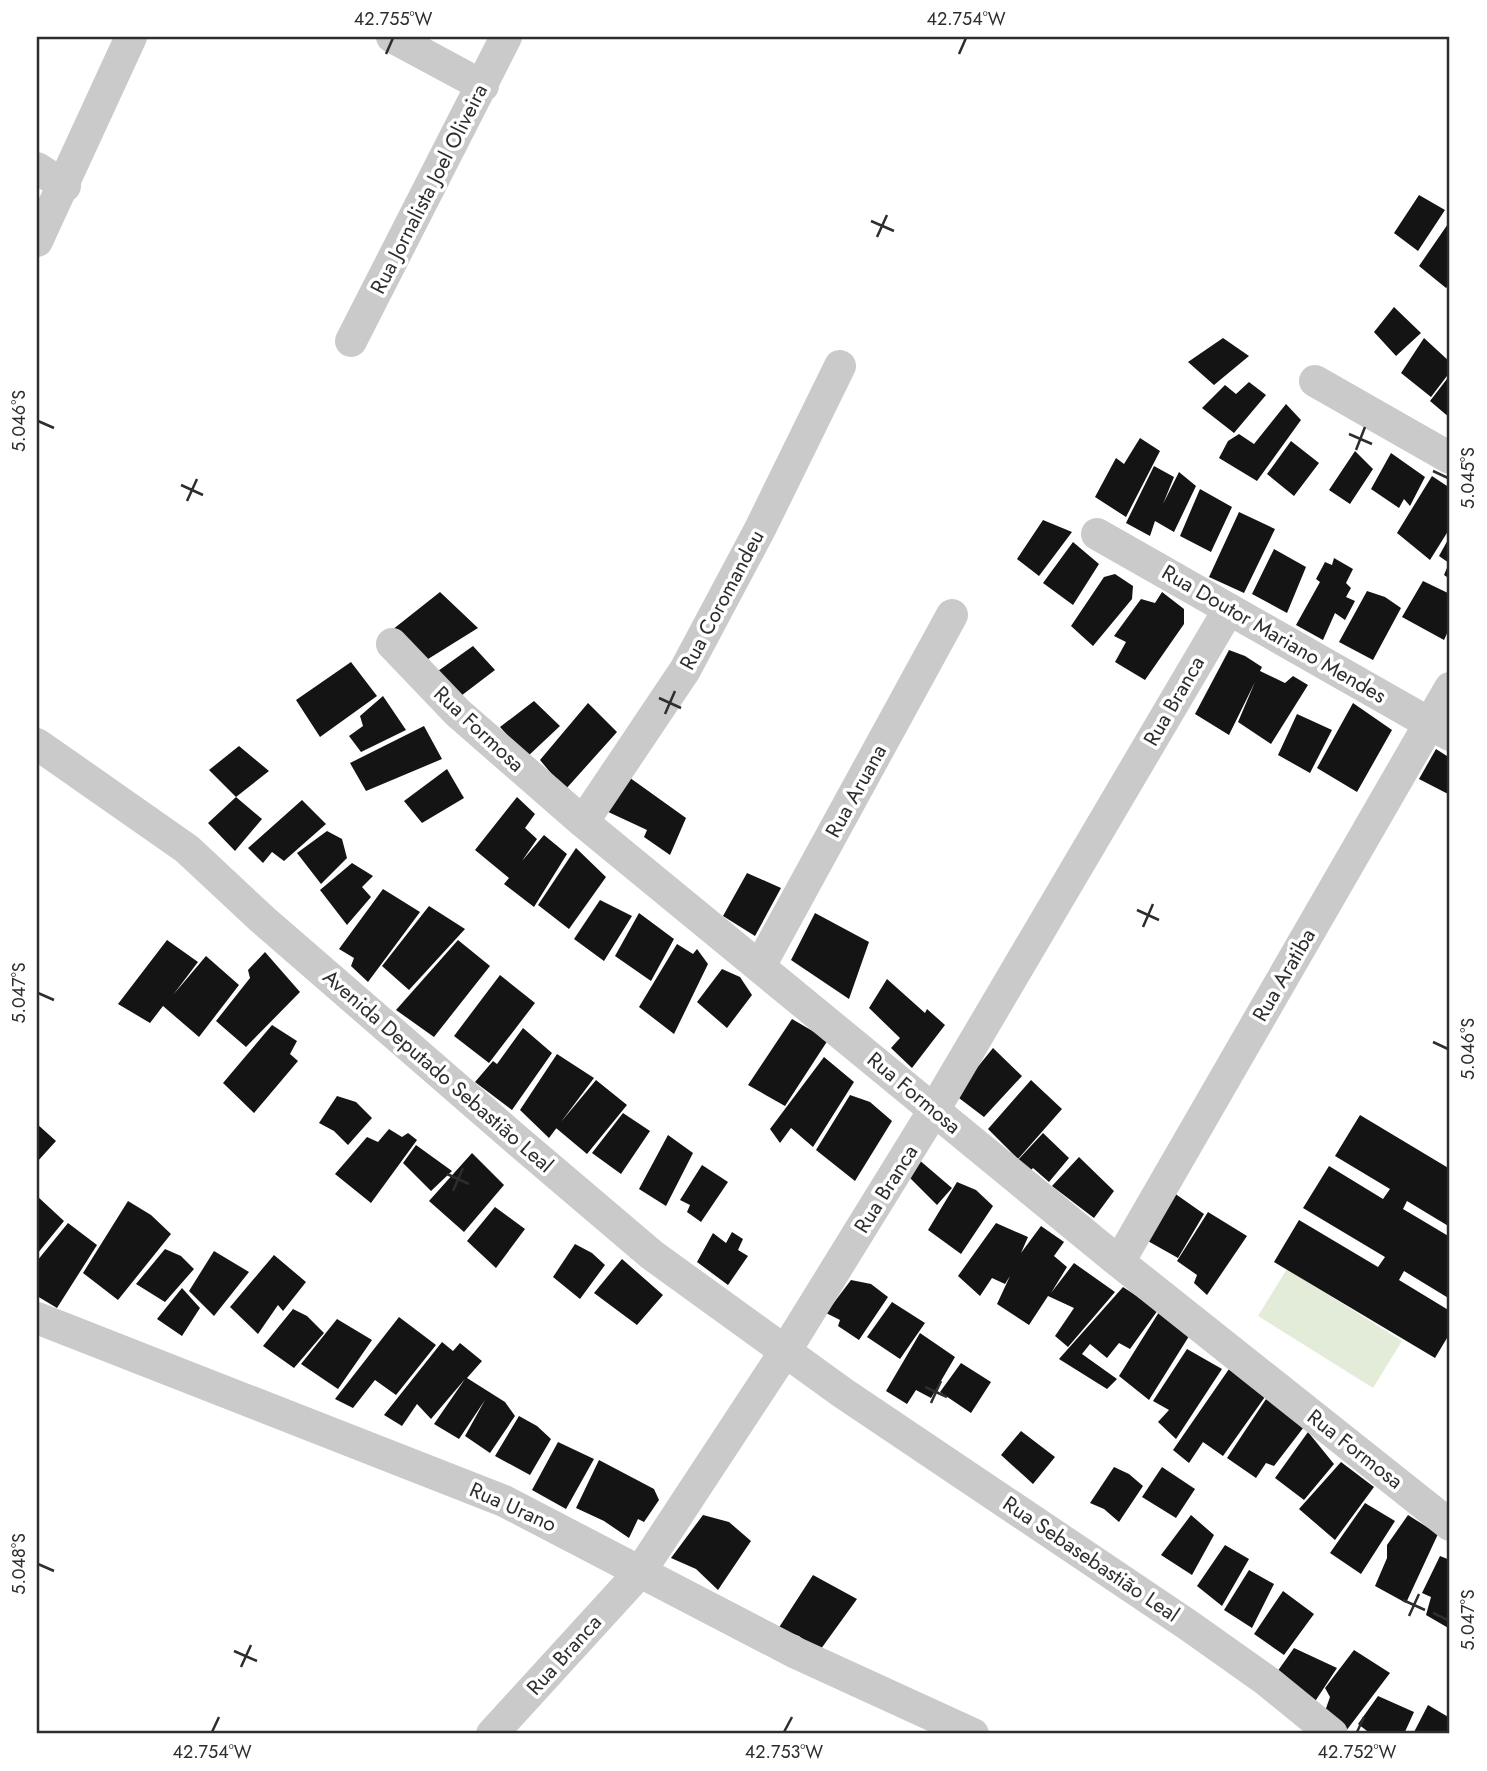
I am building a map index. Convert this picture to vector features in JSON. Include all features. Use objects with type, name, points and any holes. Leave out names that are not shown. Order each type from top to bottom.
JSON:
[{"type":"street","points":[[37,241],[65,186],[131,37]]},
{"type":"street","points":[[392,37],[483,86]]},
{"type":"street","name":"Rua Jornalista Joel Oliveira","points":[[351,341],[506,37]]},
{"type":"street","points":[[37,168],[65,186]]},
{"type":"street","name":"Rua Coromandeu","points":[[583,822],[685,670],[760,529],[840,366]]},
{"type":"street","points":[[1315,382],[1450,457]]},
{"type":"street","name":"Rua Doutor Mariano Mendes","points":[[1097,534],[1440,729]]},
{"type":"street","name":"Rua Branca","points":[[492,1734],[640,1572],[786,1350],[934,1110],[1229,608]]},
{"type":"street","name":"Rua Aruana","points":[[760,966],[953,615]]},
{"type":"street","name":"Rua Formosa","points":[[392,644],[457,713],[583,822],[1119,1262],[1446,1511]]},
{"type":"street","name":"Rua Aratiba","points":[[1119,1262],[1440,729],[1450,688]]},
{"type":"street","name":"Avenida Deputado Sebastião Leal","points":[[37,744],[187,849],[469,1099],[652,1255],[844,1393]]},
{"type":"street","name":"Rua Urano","points":[[37,1318],[504,1501],[796,1653],[973,1734]]},
{"type":"street","name":"Rua Sebasebastião Leal","points":[[844,1393],[1188,1625],[1267,1681],[1332,1734]]},
{"type":"green space","points":[[1287,1269],[1402,1341],[1373,1388],[1258,1316]]},
{"type":"building","points":[[1419,195],[1445,210],[1418,251],[1394,233]]},
{"type":"building","points":[[1450,221],[1450,284],[1446,288],[1419,266]]},
{"type":"building","points":[[1394,307],[1421,333],[1396,356],[1374,332]]},
{"type":"building","points":[[1223,338],[1249,356],[1214,385],[1188,362]]},
{"type":"building","points":[[1424,338],[1450,362],[1450,372],[1431,397],[1401,373]]},
{"type":"building","points":[[1450,375],[1450,418],[1430,401]]},
{"type":"building","points":[[1249,382],[1266,395],[1234,433],[1202,408],[1225,385],[1236,394]]},
{"type":"building","points":[[1286,404],[1301,420],[1257,481],[1219,458],[1228,441],[1239,434],[1254,444]]},
{"type":"building","points":[[1140,438],[1160,451],[1126,517],[1095,497],[1116,458],[1124,464]]},
{"type":"building","points":[[1291,441],[1319,463],[1294,496],[1267,474]]},
{"type":"building","points":[[1355,451],[1373,469],[1350,504],[1329,490]]},
{"type":"building","points":[[1391,453],[1425,477],[1410,506],[1404,499],[1399,508],[1371,489]]},
{"type":"building","points":[[1154,466],[1174,477],[1163,504],[1179,472],[1196,486],[1174,532],[1155,521],[1150,536],[1126,523]]},
{"type":"building","points":[[1432,476],[1450,488],[1450,528],[1430,560],[1397,533]]},
{"type":"building","points":[[1200,489],[1232,507],[1211,552],[1180,536]]},
{"type":"building","points":[[1239,512],[1275,529],[1244,593],[1209,577]]},
{"type":"building","points":[[1043,520],[1072,532],[1039,576],[1017,559]]},
{"type":"building","points":[[1450,536],[1450,579],[1444,575],[1449,563],[1439,556]]},
{"type":"building","points":[[1073,542],[1099,564],[1073,605],[1043,583]]},
{"type":"building","points":[[1274,549],[1306,567],[1287,613],[1252,594]]},
{"type":"building","points":[[1334,558],[1353,569],[1346,583],[1351,588],[1346,597],[1355,601],[1345,620],[1335,613],[1323,640],[1296,625],[1320,582],[1316,579],[1325,562],[1332,565]]},
{"type":"building","points":[[1115,574],[1133,586],[1132,599],[1093,646],[1071,626],[1104,577]]},
{"type":"building","points":[[1423,581],[1450,594],[1450,627],[1444,640],[1402,617]]},
{"type":"building","points":[[1367,591],[1385,597],[1401,608],[1373,660],[1339,642]]},
{"type":"building","points":[[440,592],[478,628],[420,664],[392,630]]},
{"type":"building","points":[[1162,592],[1184,609],[1184,624],[1145,680],[1115,662],[1126,642],[1114,636],[1141,599],[1155,603]]},
{"type":"building","points":[[473,646],[495,670],[453,702],[431,676]]},
{"type":"building","points":[[1229,650],[1245,656],[1262,667],[1260,671],[1285,683],[1293,676],[1308,685],[1271,744],[1238,722],[1255,682],[1229,735],[1195,714]]},
{"type":"building","points":[[351,662],[377,696],[320,737],[296,700]]},
{"type":"building","points":[[383,696],[406,730],[361,752],[349,736],[363,726],[360,716]]},
{"type":"building","points":[[534,701],[560,726],[527,757],[500,727]]},
{"type":"building","points":[[588,703],[617,732],[565,790],[540,760]]},
{"type":"building","points":[[1353,703],[1392,730],[1357,792],[1317,768]]},
{"type":"building","points":[[1297,714],[1332,730],[1310,773],[1278,755]]},
{"type":"building","points":[[424,726],[442,759],[366,791],[350,763]]},
{"type":"building","points":[[239,746],[269,771],[236,797],[209,770]]},
{"type":"building","points":[[1436,749],[1450,758],[1450,795],[1419,779]]},
{"type":"building","points":[[447,769],[464,798],[422,823],[404,801]]},
{"type":"building","points":[[626,775],[686,818],[670,855],[644,837],[647,830],[604,810]]},
{"type":"building","points":[[236,797],[262,819],[235,851],[208,823]]},
{"type":"building","points":[[517,797],[535,814],[525,828],[537,839],[522,861],[544,835],[567,854],[534,907],[504,884],[509,878],[475,850]]},
{"type":"building","points":[[302,800],[326,824],[284,861],[272,852],[263,863],[248,848]]},
{"type":"building","points":[[327,831],[342,839],[347,858],[321,884],[297,853]]},
{"type":"building","points":[[576,848],[606,877],[569,929],[538,905]]},
{"type":"building","points":[[352,863],[373,876],[362,887],[371,897],[347,925],[320,890]]},
{"type":"building","points":[[747,873],[781,888],[755,936],[723,916]]},
{"type":"building","points":[[383,889],[420,912],[368,982],[351,966],[354,958],[339,949]]},
{"type":"building","points":[[600,900],[632,916],[604,961],[574,939]]},
{"type":"building","points":[[429,906],[465,929],[409,990],[382,966]]},
{"type":"building","points":[[639,913],[674,939],[651,981],[615,956]]},
{"type":"building","points":[[815,913],[869,942],[849,999],[791,960]]},
{"type":"building","points":[[167,940],[198,962],[173,995],[206,956],[239,985],[199,1037],[163,1006],[150,1023],[118,1004]]},
{"type":"building","points":[[458,940],[490,966],[434,1037],[396,1010]]},
{"type":"building","points":[[677,944],[693,954],[697,949],[708,964],[674,1034],[639,1007]]},
{"type":"building","points":[[265,952],[300,992],[246,1047],[216,1021],[250,978],[248,970]]},
{"type":"building","points":[[722,969],[740,977],[752,995],[727,1028],[697,1002]]},
{"type":"building","points":[[500,975],[535,1003],[489,1063],[454,1036]]},
{"type":"building","points":[[887,979],[925,1013],[927,1009],[945,1025],[912,1068],[891,1048],[900,1038],[869,1008]]},
{"type":"building","points":[[792,1019],[828,1040],[785,1106],[748,1085]]},
{"type":"building","points":[[272,1025],[297,1041],[290,1054],[298,1061],[254,1113],[223,1083]]},
{"type":"building","points":[[523,1028],[552,1053],[512,1110],[475,1082],[493,1061],[497,1064]]},
{"type":"building","points":[[993,1048],[1022,1076],[984,1117],[955,1095]]},
{"type":"building","points":[[557,1054],[594,1078],[549,1138],[520,1110]]},
{"type":"building","points":[[824,1057],[854,1082],[813,1147],[791,1128],[780,1143],[770,1129]]},
{"type":"building","points":[[596,1080],[627,1105],[587,1154],[556,1128]]},
{"type":"building","points":[[1031,1080],[1062,1109],[1018,1159],[988,1129]]},
{"type":"building","points":[[850,1095],[870,1102],[892,1121],[855,1181],[816,1150]]},
{"type":"building","points":[[337,1096],[356,1102],[372,1118],[348,1145],[334,1131],[319,1123]]},
{"type":"building","points":[[623,1113],[650,1131],[621,1174],[592,1153]]},
{"type":"building","points":[[1360,1115],[1450,1169],[1450,1227],[1407,1201],[1403,1209],[1450,1237],[1450,1299],[1404,1271],[1399,1280],[1450,1311],[1450,1333],[1435,1358],[1274,1262],[1299,1220],[1378,1267],[1385,1257],[1303,1208],[1329,1166],[1383,1199],[1390,1189],[1335,1156]]},
{"type":"building","points":[[37,1124],[56,1141],[37,1162]]},
{"type":"building","points":[[389,1129],[402,1137],[408,1133],[417,1140],[371,1203],[335,1174],[367,1137],[378,1142]]},
{"type":"building","points":[[1043,1133],[1069,1158],[1049,1182],[1033,1168],[1029,1172],[1017,1161]]},
{"type":"building","points":[[668,1135],[693,1153],[666,1206],[639,1189]]},
{"type":"building","points":[[416,1145],[452,1171],[431,1191],[403,1163]]},
{"type":"building","points":[[472,1153],[504,1185],[464,1232],[429,1201]]},
{"type":"building","points":[[1079,1157],[1114,1191],[1094,1218],[1052,1186]]},
{"type":"building","points":[[918,1159],[952,1188],[937,1205],[908,1176]]},
{"type":"building","points":[[702,1165],[728,1182],[701,1222],[687,1212],[690,1205],[680,1200]]},
{"type":"building","points":[[957,1182],[976,1190],[993,1206],[961,1254],[928,1230]]},
{"type":"building","points":[[1167,1188],[1204,1214],[1178,1258],[1139,1236]]},
{"type":"building","points":[[37,1196],[64,1221],[37,1254]]},
{"type":"building","points":[[128,1201],[151,1215],[171,1234],[118,1300],[83,1273]]},
{"type":"building","points":[[495,1207],[525,1229],[496,1268],[467,1241]]},
{"type":"building","points":[[1208,1212],[1247,1236],[1207,1295],[1194,1283],[1197,1275],[1177,1261]]},
{"type":"building","points":[[68,1223],[97,1245],[57,1308],[37,1296],[37,1261]]},
{"type":"building","points":[[996,1223],[1028,1237],[1021,1253],[1041,1226],[1064,1242],[1054,1256],[1067,1267],[1051,1293],[1074,1263],[1115,1292],[1068,1347],[1055,1336],[1074,1308],[1048,1296],[1029,1325],[997,1304],[1010,1276],[1005,1284],[992,1278],[980,1296],[958,1276]]},
{"type":"building","points":[[732,1232],[743,1239],[738,1250],[748,1256],[728,1285],[697,1262],[713,1233],[726,1243]]},
{"type":"building","points":[[575,1244],[592,1253],[605,1265],[580,1299],[553,1277]]},
{"type":"building","points":[[165,1249],[181,1256],[194,1269],[165,1302],[136,1284]]},
{"type":"building","points":[[214,1251],[249,1272],[214,1316],[189,1291]]},
{"type":"building","points":[[274,1255],[306,1282],[283,1311],[278,1305],[258,1334],[230,1307]]},
{"type":"building","points":[[622,1259],[663,1295],[637,1325],[594,1293]]},
{"type":"building","points":[[851,1280],[871,1284],[888,1297],[859,1340],[838,1326],[840,1320],[826,1313]]},
{"type":"building","points":[[1123,1287],[1158,1310],[1130,1349],[1119,1343],[1107,1358],[1090,1344],[1082,1354],[1117,1379],[1107,1389],[1059,1359]]},
{"type":"building","points":[[182,1288],[200,1308],[182,1336],[157,1319]]},
{"type":"building","points":[[892,1302],[925,1323],[900,1359],[867,1337]]},
{"type":"building","points":[[293,1309],[307,1316],[324,1333],[294,1368],[263,1346]]},
{"type":"building","points":[[1159,1312],[1191,1333],[1149,1400],[1119,1376]]},
{"type":"building","points":[[399,1317],[436,1345],[396,1395],[375,1380],[353,1408],[335,1399]]},
{"type":"building","points":[[337,1319],[372,1340],[338,1389],[301,1364]]},
{"type":"building","points":[[920,1333],[955,1357],[931,1398],[916,1390],[907,1404],[886,1391]]},
{"type":"building","points":[[442,1342],[453,1351],[460,1343],[482,1361],[467,1378],[505,1402],[515,1416],[490,1453],[465,1436],[485,1400],[459,1439],[434,1424],[465,1379],[431,1419],[417,1404],[402,1426],[384,1415]]},
{"type":"building","points":[[1187,1349],[1222,1369],[1176,1439],[1158,1422],[1169,1410],[1153,1401]]},
{"type":"building","points":[[961,1363],[991,1382],[971,1413],[940,1392]]},
{"type":"building","points":[[1229,1369],[1267,1394],[1223,1456],[1203,1442],[1189,1463],[1173,1450]]},
{"type":"building","points":[[1266,1399],[1307,1423],[1274,1466],[1266,1463],[1256,1478],[1227,1458]]},
{"type":"building","points":[[519,1416],[537,1426],[551,1439],[530,1475],[495,1456]]},
{"type":"building","points":[[1021,1431],[1055,1457],[1033,1484],[1001,1455]]},
{"type":"building","points":[[1308,1432],[1334,1464],[1304,1500],[1275,1478]]},
{"type":"building","points":[[558,1442],[594,1459],[566,1509],[532,1490]]},
{"type":"building","points":[[599,1460],[654,1489],[659,1500],[644,1522],[638,1519],[629,1538],[604,1521],[576,1508]]},
{"type":"building","points":[[1341,1462],[1374,1487],[1335,1540],[1299,1509]]},
{"type":"building","points":[[1114,1467],[1129,1474],[1143,1486],[1119,1522],[1104,1509],[1090,1503]]},
{"type":"building","points":[[1162,1467],[1195,1489],[1176,1518],[1142,1497]]},
{"type":"building","points":[[1365,1503],[1395,1521],[1361,1574],[1330,1553]]},
{"type":"building","points":[[703,1515],[729,1522],[751,1541],[718,1590],[696,1569],[671,1558]]},
{"type":"building","points":[[1191,1515],[1214,1535],[1192,1575],[1161,1555]]},
{"type":"building","points":[[1408,1515],[1438,1534],[1406,1603],[1375,1586],[1387,1558],[1387,1545]]},
{"type":"building","points":[[1225,1545],[1249,1559],[1222,1606],[1197,1586]]},
{"type":"building","points":[[1440,1556],[1450,1560],[1450,1629],[1426,1615],[1431,1597],[1422,1593]]},
{"type":"building","points":[[1249,1570],[1274,1584],[1252,1628],[1224,1610]]},
{"type":"building","points":[[813,1575],[857,1599],[818,1653],[799,1636],[778,1629]]},
{"type":"building","points":[[1283,1591],[1314,1614],[1284,1655],[1254,1634]]},
{"type":"building","points":[[1294,1648],[1337,1668],[1314,1703],[1277,1672]]},
{"type":"building","points":[[1354,1650],[1390,1673],[1346,1731],[1324,1714],[1330,1697],[1325,1688]]},
{"type":"building","points":[[1378,1696],[1414,1712],[1404,1734],[1371,1734],[1358,1724]]},
{"type":"building","points":[[1428,1705],[1450,1718],[1450,1734],[1413,1734]]}]
